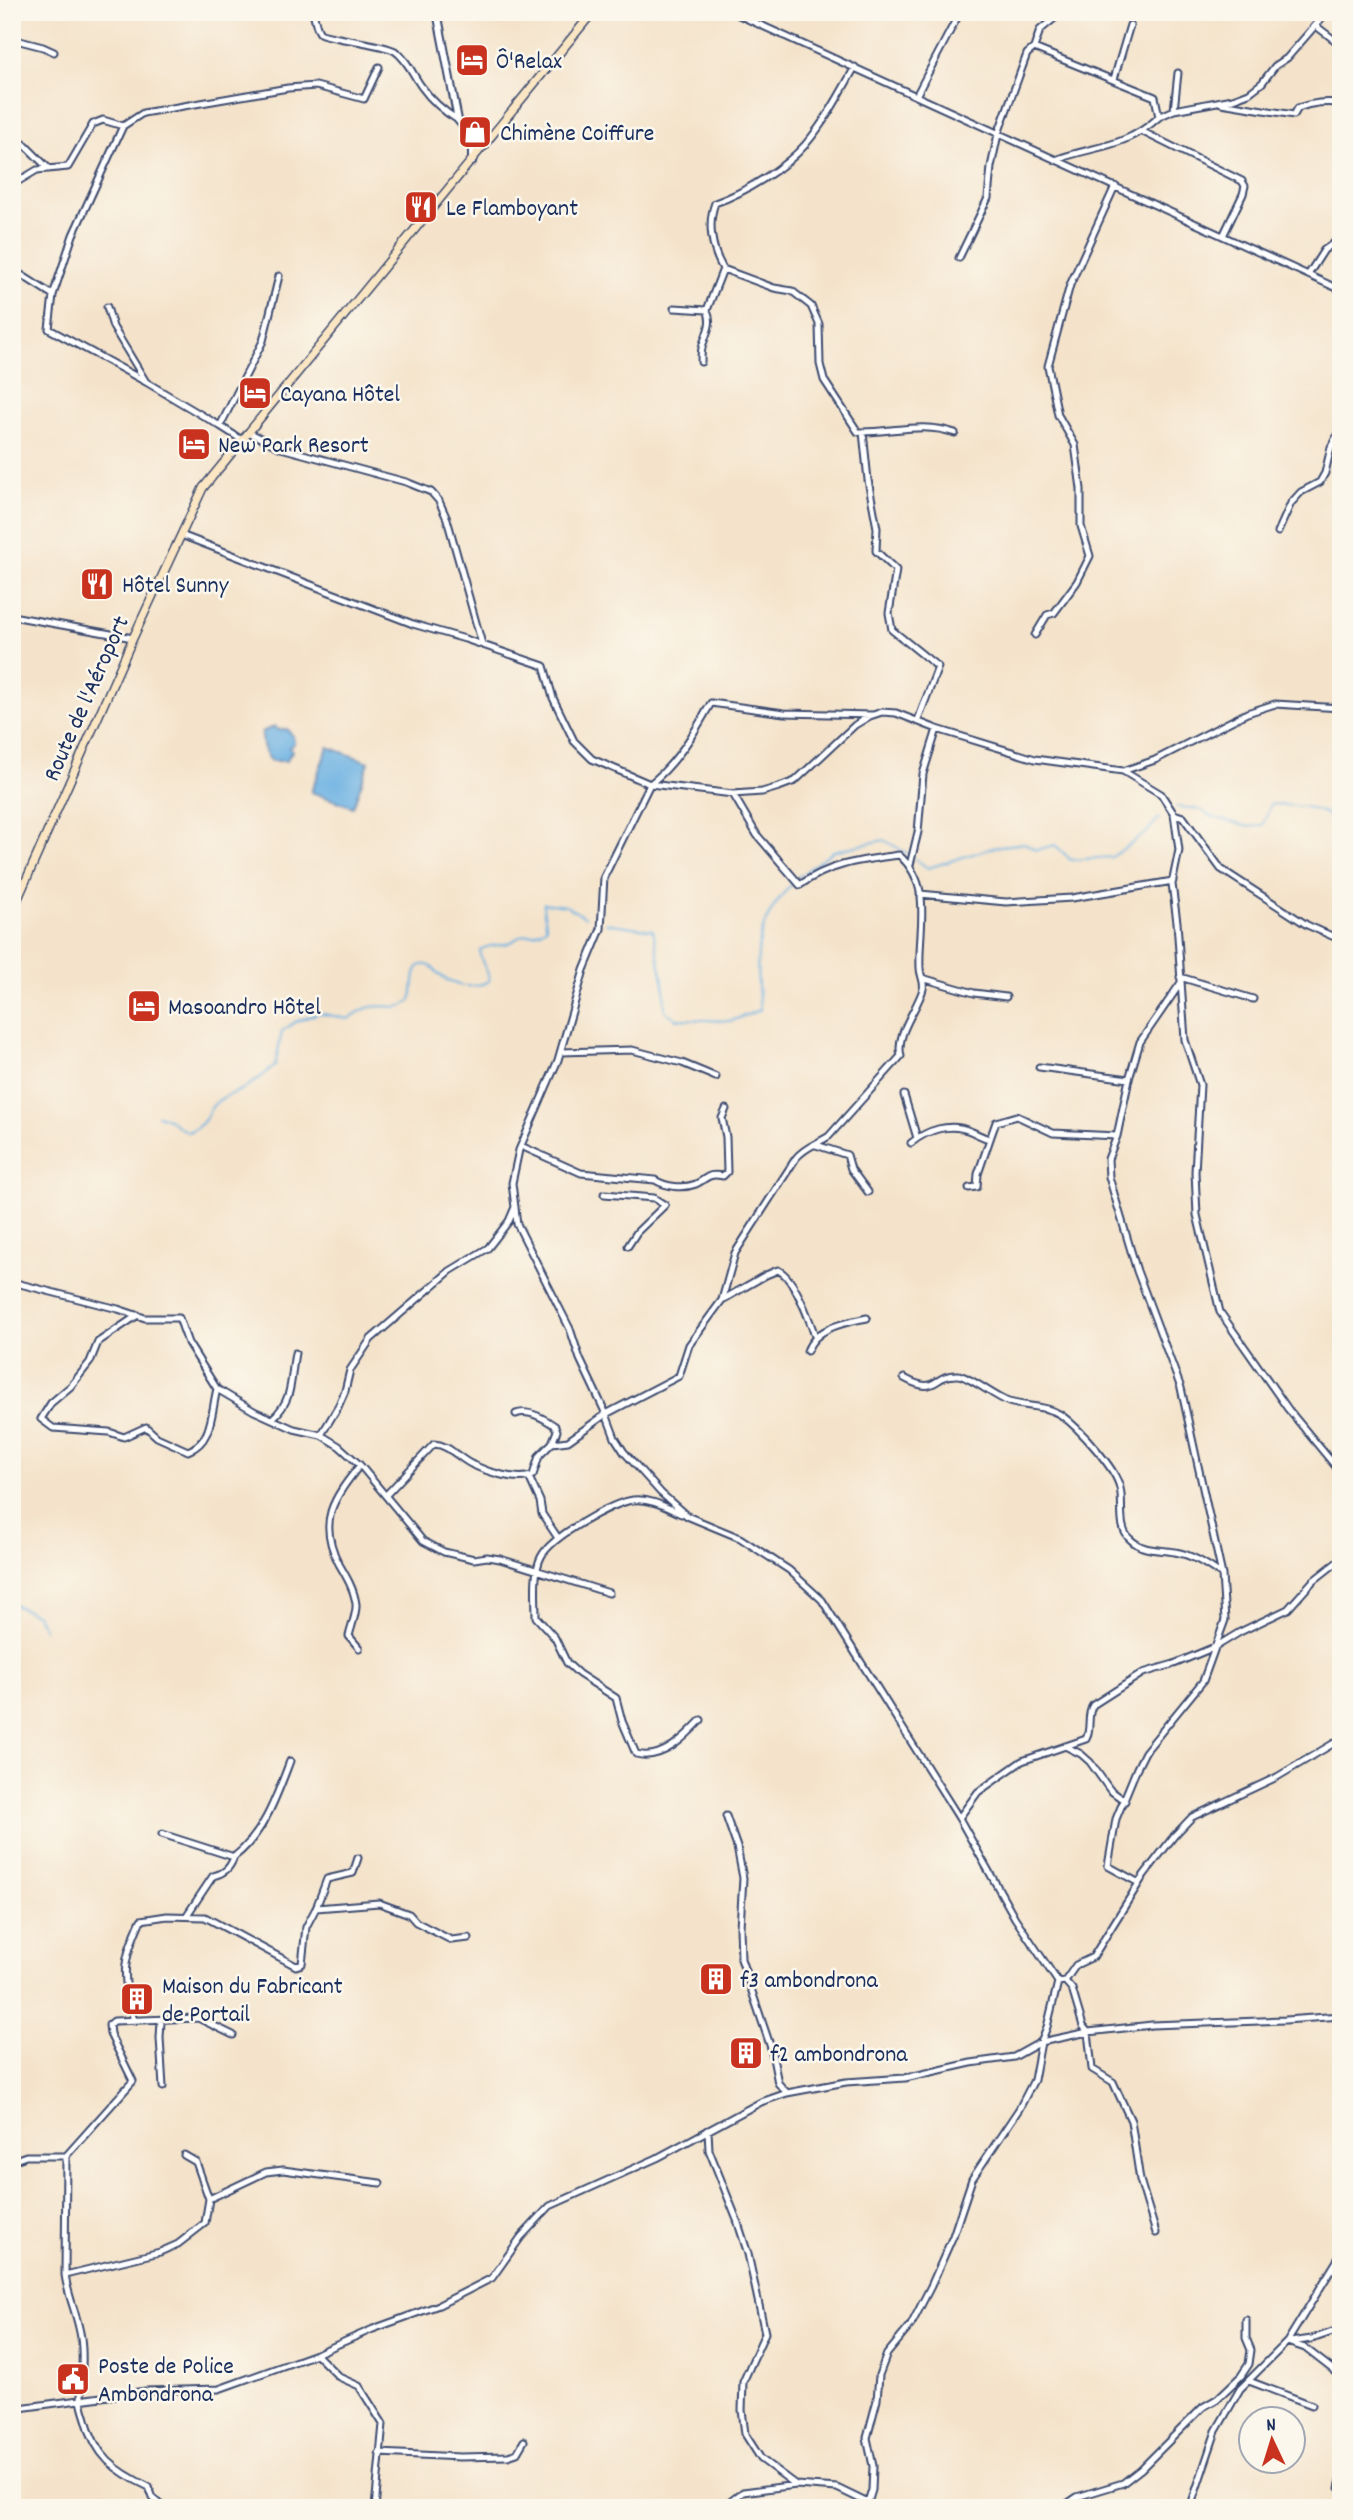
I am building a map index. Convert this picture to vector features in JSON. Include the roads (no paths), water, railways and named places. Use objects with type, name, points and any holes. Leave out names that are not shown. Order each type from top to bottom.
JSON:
[{"type":"main road","name":"Route de l'Aéroport","points":[[12,912],[133,638],[203,488],[593,12]]},
{"type":"street","points":[[313,12],[318,32],[323,35],[342,37],[394,51],[404,59],[422,88],[444,112],[458,120],[485,146]]},
{"type":"street","points":[[437,12],[458,120]]},
{"type":"street","points":[[732,12],[1341,290]]},
{"type":"street","points":[[916,96],[960,12]]},
{"type":"street","points":[[959,258],[988,198],[998,134],[1027,54],[1034,48],[1040,30],[1062,12]]},
{"type":"street","points":[[1055,160],[1104,148],[1141,131],[1159,117],[1174,110],[1249,93],[1262,83],[1275,66],[1287,58],[1327,12]]},
{"type":"street","points":[[1115,79],[1130,25]]},
{"type":"street","points":[[1316,26],[1341,45]]},
{"type":"street","points":[[12,39],[54,52]]},
{"type":"street","points":[[1034,48],[1155,97],[1159,117]]},
{"type":"street","points":[[242,440],[146,382],[49,329],[53,295],[74,235],[123,126],[142,113],[288,88],[316,86],[364,99],[379,67]]},
{"type":"street","points":[[855,67],[833,106],[804,146],[762,178],[729,199],[715,203],[711,223],[715,252],[723,269],[774,288],[792,291],[811,306],[819,324],[820,364],[824,380],[858,432],[932,426],[955,433]]},
{"type":"street","points":[[1174,110],[1178,73]]},
{"type":"street","points":[[1214,102],[1294,115],[1298,108],[1307,104],[1324,101],[1341,103]]},
{"type":"street","points":[[12,185],[37,170],[68,167],[93,124],[103,120],[123,126]]},
{"type":"street","points":[[1141,131],[1242,181],[1245,186],[1243,194],[1223,236]]},
{"type":"street","points":[[472,136],[472,162]]},
{"type":"street","points":[[21,141],[49,169]]},
{"type":"street","points":[[1035,635],[1047,615],[1054,614],[1090,555],[1081,526],[1081,489],[1075,445],[1058,415],[1048,366],[1070,285],[1115,186]]},
{"type":"street","points":[[1308,275],[1324,250],[1341,238]]},
{"type":"street","points":[[12,269],[53,295]]},
{"type":"street","points":[[706,310],[723,269]]},
{"type":"street","points":[[220,426],[262,341],[279,276]]},
{"type":"street","points":[[107,307],[113,327],[146,382]]},
{"type":"street","points":[[674,308],[706,310]]},
{"type":"street","points":[[701,362],[702,345],[708,334],[709,314],[706,310]]},
{"type":"street","points":[[1278,532],[1291,503],[1301,492],[1321,482],[1331,447],[1341,428]]},
{"type":"street","points":[[248,432],[281,449],[406,482],[431,492],[439,501],[447,519],[482,644]]},
{"type":"street","points":[[863,432],[877,528],[877,551],[896,570],[889,613],[892,630],[938,667],[918,720]]},
{"type":"street","points":[[181,535],[413,624],[544,666],[552,698],[574,741],[592,759],[650,784],[733,794],[762,792],[795,781],[855,725],[882,712],[897,713],[937,729],[1035,759],[1123,771],[1161,794],[1174,814],[1179,850],[1173,881],[1185,1040],[1200,1085],[1195,1172],[1197,1215],[1220,1312],[1288,1409],[1341,1473]]},
{"type":"street","points":[[12,616],[133,638]]},
{"type":"street","points":[[687,1516],[661,1493],[615,1438],[580,1359],[570,1329],[517,1224],[512,1183],[521,1146],[561,1052],[584,970],[601,929],[604,877],[650,784],[662,775],[711,704],[784,713],[873,715]]},
{"type":"street","points":[[1123,771],[1155,760],[1247,713],[1275,704],[1341,708]]},
{"type":"street","points":[[910,865],[918,832],[923,774],[937,729]]},
{"type":"street","points":[[552,1443],[568,1441],[606,1414],[680,1376],[689,1345],[722,1300],[735,1253],[796,1157],[803,1149],[816,1145],[829,1136],[901,1056],[900,1043],[923,988],[920,971],[923,919],[917,880],[910,865],[899,855],[853,861],[813,875],[800,884],[757,835],[733,794]]},
{"type":"street","points":[[1174,814],[1183,817],[1221,869],[1307,925],[1341,940]]},
{"type":"street","points":[[920,894],[1006,902],[1072,898],[1173,881]]},
{"type":"street","points":[[922,978],[974,993],[1006,997]]},
{"type":"street","points":[[1180,981],[1253,999]]},
{"type":"street","points":[[1139,1883],[1108,1866],[1116,1819],[1145,1752],[1203,1681],[1224,1620],[1222,1575],[1181,1388],[1137,1271],[1109,1177],[1108,1159],[1117,1136],[1140,1042],[1180,981]]},
{"type":"street","points":[[561,1052],[632,1050],[682,1063],[716,1076]]},
{"type":"street","points":[[1039,1067],[1129,1079]]},
{"type":"street","points":[[904,1095],[914,1141],[948,1127],[958,1127],[990,1139]]},
{"type":"street","points":[[521,1146],[581,1172],[655,1180],[675,1187],[698,1183],[703,1177],[723,1175],[727,1171],[726,1137],[722,1118],[726,1110]]},
{"type":"street","points":[[969,1188],[977,1187],[978,1174],[996,1122],[1017,1116],[1053,1133],[1117,1136]]},
{"type":"street","points":[[816,1145],[847,1155],[851,1169],[868,1192]]},
{"type":"street","points":[[654,1198],[663,1185]]},
{"type":"street","points":[[604,1194],[654,1198],[665,1205],[637,1232],[628,1246]]},
{"type":"street","points":[[321,1436],[342,1399],[350,1370],[371,1339],[450,1271],[488,1248],[509,1221],[515,1206]]},
{"type":"street","points":[[722,1300],[778,1270],[784,1273],[798,1296],[816,1336]]},
{"type":"street","points":[[12,1282],[145,1318],[179,1318],[188,1343],[217,1389],[254,1411],[294,1429],[321,1436],[339,1446],[360,1465],[423,1541],[444,1552],[474,1559],[500,1559],[609,1593]]},
{"type":"street","points":[[138,1315],[98,1342],[90,1362],[71,1386],[51,1403],[41,1419],[53,1428],[108,1432],[124,1437],[146,1427],[157,1437],[188,1451],[197,1448],[205,1440],[217,1389]]},
{"type":"street","points":[[807,1351],[816,1336],[836,1326],[867,1318]]},
{"type":"street","points":[[273,1418],[289,1399],[295,1353]]},
{"type":"street","points":[[904,1378],[921,1387],[932,1385],[948,1376],[961,1375],[1010,1403],[1032,1405],[1059,1414],[1113,1469],[1121,1489],[1122,1517],[1127,1537],[1138,1546],[1201,1560],[1222,1575]]},
{"type":"street","points":[[386,1495],[434,1444],[443,1445],[472,1465],[493,1472],[529,1477],[533,1475],[539,1457],[552,1443],[557,1431],[555,1426],[532,1415],[522,1412],[516,1414]]},
{"type":"street","points":[[359,1648],[349,1636],[357,1607],[351,1585],[333,1553],[328,1533],[328,1517],[339,1491],[360,1465]]},
{"type":"street","points":[[529,1477],[542,1514],[558,1538]]},
{"type":"street","points":[[701,1720],[664,1751],[646,1757],[636,1754],[615,1698],[579,1674],[567,1662],[555,1638],[536,1617],[540,1559],[546,1548],[571,1528],[634,1500],[656,1503],[740,1538],[789,1570],[822,1600],[959,1818],[1015,1918],[1062,1982],[1072,1989],[1083,2026],[1088,2032],[1092,2069],[1113,2082],[1131,2121],[1140,2180],[1156,2233]]},
{"type":"street","points":[[959,1818],[978,1792],[1022,1761],[1086,1739],[1089,1734],[1090,1709],[1093,1705],[1143,1673],[1174,1664],[1217,1646],[1288,1609],[1313,1581],[1341,1559]]},
{"type":"street","points":[[722,2508],[743,2492],[796,2485],[837,2488],[870,2505],[873,2466],[867,2438],[877,2400],[879,2375],[887,2354],[911,2325],[931,2286],[953,2236],[972,2179],[1019,2109],[1034,2080],[1041,2042],[1062,1982],[1076,1965],[1093,1957],[1139,1883],[1174,1836],[1192,1817],[1277,1777],[1341,1739]]},
{"type":"street","points":[[1065,1746],[1090,1762],[1110,1790],[1125,1801]]},
{"type":"street","points":[[187,1915],[213,1876],[222,1874],[231,1867],[234,1857],[248,1846],[259,1830],[290,1761]]},
{"type":"street","points":[[726,1816],[737,1847],[743,1878],[741,1959],[771,2048],[778,2083],[787,2093]]},
{"type":"street","points":[[162,1834],[234,1857]]},
{"type":"street","points":[[134,2021],[124,1962],[141,1920],[187,1915],[205,1917],[296,1966],[302,1964],[306,1927],[327,1879],[353,1873],[358,1858]]},
{"type":"street","points":[[316,1908],[379,1903],[409,1914],[416,1922],[451,1940],[469,1938]]},
{"type":"street","points":[[12,2409],[146,2391],[219,2389],[439,2305],[492,2278],[521,2237],[550,2206],[657,2158],[761,2102],[787,2093],[846,2082],[905,2078],[971,2063],[1014,2057],[1041,2042],[1088,2032],[1152,2025],[1341,2015]]},
{"type":"street","points":[[165,2508],[153,2498],[149,2487],[120,2472],[107,2461],[91,2439],[81,2400],[84,2366],[82,2339],[65,2275],[65,2156],[93,2123],[131,2086],[132,2077],[110,2034],[109,2025],[114,2021],[198,2018],[233,2035]]},
{"type":"street","points":[[161,2021],[163,2087]]},
{"type":"street","points":[[708,2130],[709,2150],[748,2254],[765,2333],[743,2382],[742,2410],[746,2434],[761,2459],[796,2485]]},
{"type":"street","points":[[12,2161],[26,2155],[65,2156]]},
{"type":"street","points":[[65,2275],[160,2252],[178,2244],[205,2224],[209,2199],[196,2162],[184,2155]]},
{"type":"street","points":[[209,2199],[266,2172],[283,2170],[380,2183]]},
{"type":"street","points":[[1190,2508],[1216,2431],[1240,2389],[1287,2342],[1341,2254]]},
{"type":"street","points":[[1061,2508],[1077,2497],[1123,2483],[1141,2469],[1203,2406],[1217,2399],[1241,2376],[1249,2364],[1251,2350],[1246,2338],[1246,2320]]},
{"type":"street","points":[[1287,2342],[1312,2339],[1341,2329]]},
{"type":"street","points":[[1287,2342],[1305,2348],[1341,2376]]},
{"type":"street","points":[[316,2354],[339,2376],[359,2386],[383,2424],[374,2508]]},
{"type":"street","points":[[1249,2381],[1312,2405]]},
{"type":"street","points":[[379,2454],[508,2456],[517,2454],[524,2441]]},
{"type":"street","points":[[1341,2480],[1341,2488]]},
{"type":"water","points":[[275,726],[278,730],[287,729],[293,736],[294,744],[289,747],[292,751],[286,761],[271,761],[266,754],[262,732]]},
{"type":"water","points":[[328,747],[369,762],[353,807],[311,792]]},
{"type":"waterway","points":[[1176,807],[1198,809],[1209,816],[1249,827],[1263,825],[1271,804],[1306,807],[1327,814],[1337,838],[1341,839]]},
{"type":"waterway","points":[[914,858],[928,868],[995,847],[1024,843],[1036,850],[1055,845],[1071,860],[1112,857],[1146,833],[1159,818]]},
{"type":"waterway","points":[[797,878],[833,851],[884,840],[910,855]]},
{"type":"waterway","points":[[606,923],[653,930],[664,985],[665,1011],[677,1019],[731,1021],[760,1010],[757,974],[763,927],[779,899],[792,884]]},
{"type":"waterway","points":[[157,1115],[188,1132],[196,1128],[218,1101],[247,1086],[275,1066],[282,1031],[295,1022],[319,1013],[348,1019],[368,1008],[404,1005],[411,999],[415,973],[421,965],[431,966],[445,979],[457,985],[476,986],[489,981],[480,950],[509,943],[546,927],[544,903],[566,906],[585,917]]},
{"type":"waterway","points":[[12,1604],[37,1615],[44,1629]]},
{"type":"place","name":"Ô'Relax","points":[[472,60]]},
{"type":"place","name":"Chimène Coiffure","points":[[475,132]]},
{"type":"place","name":"Le Flamboyant","points":[[421,207]]},
{"type":"place","name":"Cayana Hôtel","points":[[255,393]]},
{"type":"place","name":"New Park Resort","points":[[194,444]]},
{"type":"place","name":"Hôtel Sunny","points":[[97,584]]},
{"type":"place","name":"Masoandro Hôtel","points":[[144,1006]]},
{"type":"place","name":"f3 ambondrona","points":[[716,1979]]},
{"type":"place","name":"Maison du Fabricant de Portail","points":[[137,1999]]},
{"type":"place","name":"f2 ambondrona","points":[[746,2053]]},
{"type":"place","name":"Poste de Police Ambondrona","points":[[73,2379]]}]
